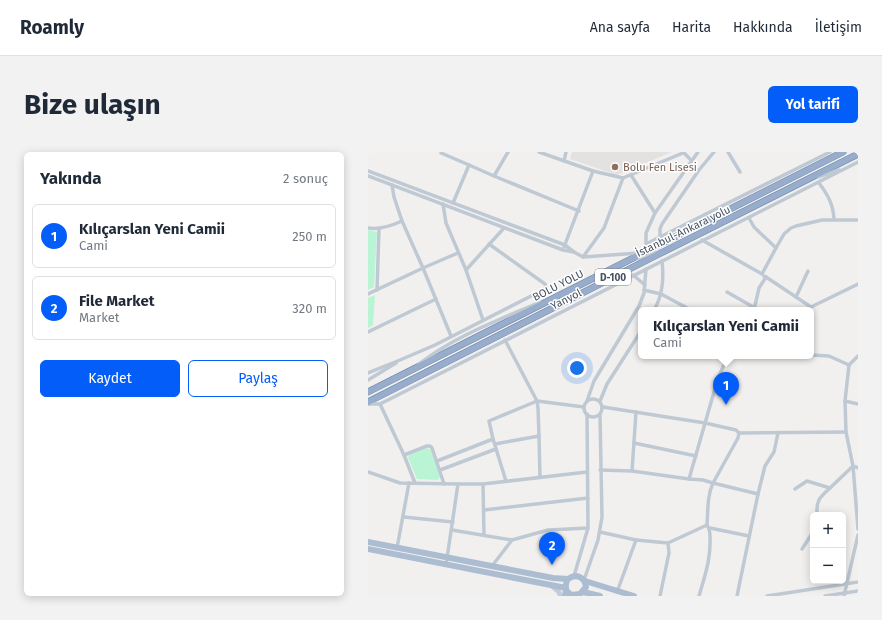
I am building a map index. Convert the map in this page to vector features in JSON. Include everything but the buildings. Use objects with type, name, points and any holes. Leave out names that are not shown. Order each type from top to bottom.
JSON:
[{"type":"highway","name":"BOLU YOLU","points":[[368,392],[843,152]]},
{"type":"highway","name":"İstanbul-Ankara yolu","points":[[368,403],[657,254],[858,154]]},
{"type":"highway","points":[[368,388],[382,385]]},
{"type":"main road","points":[[368,542],[397,548],[447,562],[492,566],[553,578],[580,576],[586,587],[583,592],[576,596],[548,584],[447,562],[368,549]]},
{"type":"main road","points":[[566,591],[565,584],[571,577]]},
{"type":"main road","points":[[584,581],[634,596]]},
{"type":"main road","points":[[548,584],[556,588],[561,596]]},
{"type":"main road","points":[[583,592],[600,596]]},
{"type":"street","points":[[441,152],[494,176],[579,211]]},
{"type":"street","points":[[494,176],[508,152]]},
{"type":"street","points":[[539,152],[593,171],[623,178],[683,152],[692,161]]},
{"type":"street","points":[[564,161],[566,152]]},
{"type":"street","points":[[654,252],[646,244],[646,233],[655,213],[698,152]]},
{"type":"street","points":[[660,237],[660,229],[662,224],[699,170],[714,152]]},
{"type":"street","points":[[728,152],[740,172]]},
{"type":"street","points":[[646,244],[830,152]]},
{"type":"street","name":"Yanyol","points":[[368,403],[380,404],[858,162]]},
{"type":"street","points":[[453,203],[469,165]]},
{"type":"street","points":[[808,180],[848,167]]},
{"type":"street","points":[[368,171],[565,245],[583,257],[654,252]]},
{"type":"street","points":[[563,250],[593,171]]},
{"type":"street","points":[[631,175],[655,213]]},
{"type":"street","points":[[368,176],[563,250],[574,252]]},
{"type":"street","points":[[583,257],[604,228],[623,178]]},
{"type":"street","points":[[819,183],[830,198],[833,206],[834,219]]},
{"type":"street","points":[[392,185],[394,197],[402,220],[451,336]]},
{"type":"street","points":[[443,204],[446,223],[466,270],[483,320]]},
{"type":"street","points":[[749,218],[754,227],[776,248]]},
{"type":"street","points":[[368,228],[379,229],[402,220]]},
{"type":"street","points":[[762,274],[784,234],[791,228],[822,220],[858,220]]},
{"type":"street","points":[[466,270],[504,228]]},
{"type":"street","points":[[377,290],[379,229]]},
{"type":"street","points":[[702,240],[762,274],[811,307],[858,284]]},
{"type":"street","points":[[368,373],[435,345],[545,289],[545,284],[489,244]]},
{"type":"street","name":"Yanyol","points":[[410,371],[434,352],[462,337],[654,252]]},
{"type":"street","points":[[368,294],[458,253]]},
{"type":"street","points":[[655,307],[661,294],[663,279],[662,261]]},
{"type":"street","points":[[638,307],[644,290],[646,269]]},
{"type":"street","points":[[796,297],[808,271]]},
{"type":"street","points":[[633,275],[645,285]]},
{"type":"street","points":[[754,307],[759,288],[766,277]]},
{"type":"street","points":[[644,290],[661,294],[685,307]]},
{"type":"street","points":[[727,292],[751,307]]},
{"type":"street","points":[[368,332],[436,299]]},
{"type":"street","points":[[571,577],[588,528],[586,414],[584,407],[594,381],[638,308]]},
{"type":"street","points":[[451,336],[462,337]]},
{"type":"street","points":[[600,401],[607,384],[638,336]]},
{"type":"street","points":[[505,340],[537,401],[540,477]]},
{"type":"street","points":[[434,352],[435,345]]},
{"type":"street","points":[[814,355],[829,356],[849,365]]},
{"type":"street","points":[[858,356],[849,365],[845,401],[846,432],[853,466],[858,529]]},
{"type":"street","points":[[689,480],[718,378],[727,359]]},
{"type":"street","points":[[368,380],[400,360]]},
{"type":"street","points":[[584,581],[600,532],[602,517],[600,415],[603,407],[600,401],[594,399],[587,401]]},
{"type":"street","points":[[506,481],[489,421],[537,401],[584,407]]},
{"type":"street","points":[[845,401],[858,404]]},
{"type":"street","points":[[380,404],[404,455],[415,483]]},
{"type":"street","points":[[603,407],[705,423],[736,430],[739,434],[846,432]]},
{"type":"street","points":[[632,471],[636,412]]},
{"type":"street","points":[[586,414],[594,417],[600,415]]},
{"type":"street","points":[[699,596],[709,565],[711,549],[708,527],[708,503],[710,489],[739,434]]},
{"type":"street","points":[[737,596],[765,466],[774,452],[778,434]]},
{"type":"street","points":[[495,444],[539,436]]},
{"type":"street","points":[[437,461],[493,439]]},
{"type":"street","points":[[634,443],[696,456]]},
{"type":"street","points":[[404,455],[430,446],[437,461],[444,484]]},
{"type":"street","points":[[440,470],[496,449]]},
{"type":"street","points":[[853,466],[858,468]]},
{"type":"street","points":[[817,512],[816,506],[820,497],[853,466]]},
{"type":"street","points":[[600,470],[632,471],[689,480],[703,480],[758,494]]},
{"type":"street","points":[[368,472],[400,483],[483,484],[587,472]]},
{"type":"street","points":[[795,489],[807,481],[830,488]]},
{"type":"street","points":[[397,548],[404,517],[409,483]]},
{"type":"street","points":[[447,562],[458,484]]},
{"type":"street","points":[[483,484],[484,535]]},
{"type":"street","points":[[484,510],[588,498]]},
{"type":"street","points":[[404,517],[453,522]]},
{"type":"street","points":[[600,532],[636,540],[668,543],[708,527],[749,536]]},
{"type":"street","points":[[452,530],[512,540],[548,530],[588,528]]},
{"type":"street","points":[[844,594],[857,551],[858,535]]},
{"type":"street","points":[[802,549],[810,537]]},
{"type":"street","points":[[492,566],[512,540]]},
{"type":"street","points":[[617,592],[636,540]]},
{"type":"street","points":[[660,596],[669,553],[668,543]]},
{"type":"street","points":[[768,596],[793,594],[858,582]]},
{"type":"street","points":[[825,596],[858,591]]},
{"type":"shaded area","name":"Bolu Fen Lisesi","points":[[572,152],[672,152],[617,175],[570,159]]},
{"type":"green space","points":[[368,230],[377,232],[374,287],[368,290]]},
{"type":"green space","points":[[375,295],[373,325],[368,328],[368,298]]},
{"type":"green space","points":[[427,448],[431,450],[440,477],[438,480],[417,479],[408,458],[409,455]]},
{"type":"place","name":"Bolu Fen Lisesi","points":[[615,167]]},
{"type":"place","name":"Kılıçarslan Yeni Camii","points":[[726,405]]},
{"type":"place","name":"File Market","points":[[552,565]]}]
